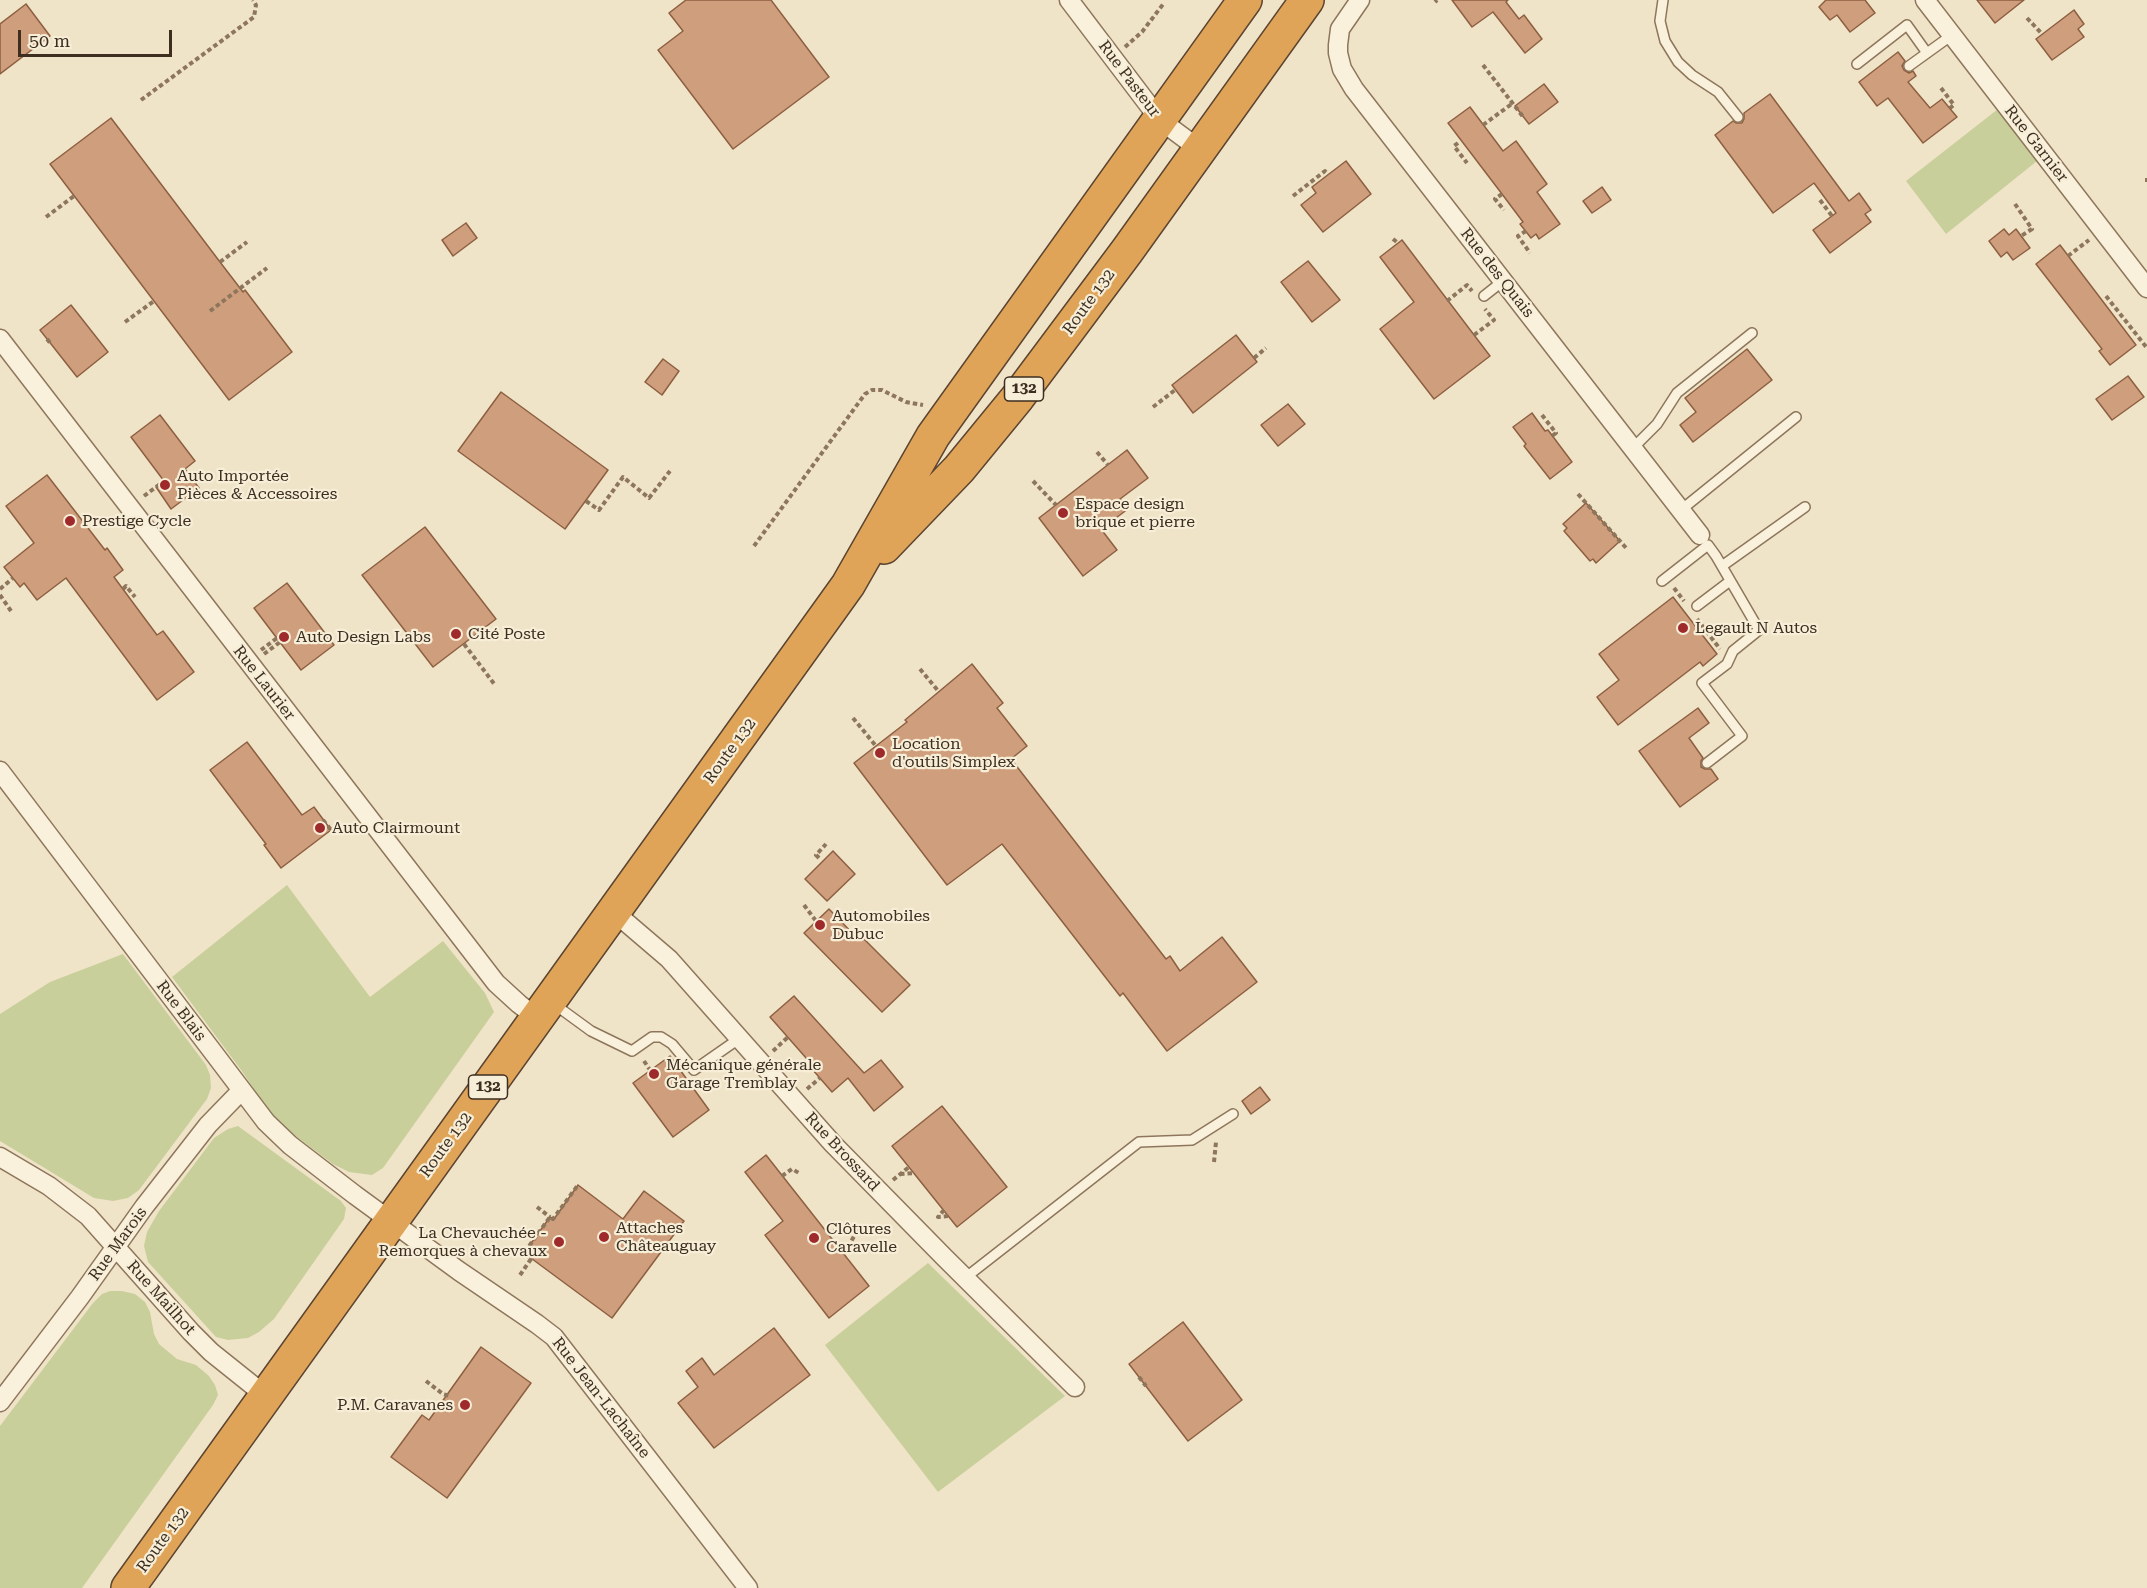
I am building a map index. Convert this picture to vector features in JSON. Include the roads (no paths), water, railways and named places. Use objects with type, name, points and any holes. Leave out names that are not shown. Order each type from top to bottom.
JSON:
[{"type":"highway","name":"Route 132","points":[[129,1588],[848,585],[933,436],[1245,0]]},
{"type":"highway","name":"Route 132","points":[[848,585],[959,469],[1018,397],[1120,260],[1307,0]]},
{"type":"highway","points":[[981,370],[1018,397]]},
{"type":"street","name":"Rue Pasteur","points":[[1069,0],[1160,120],[1199,149]]},
{"type":"street","name":"Rue des Quais","points":[[1360,0],[1340,29],[1338,53],[1342,69],[1365,105],[1700,535]]},
{"type":"street","name":"Rue Garnier","points":[[1925,0],[2147,288]]},
{"type":"street","name":"Rue Laurier","points":[[0,339],[496,983],[519,1005],[544,1009]]},
{"type":"street","name":"Rue Blais","points":[[0,771],[266,1122],[290,1145],[392,1221]]},
{"type":"street","name":"Rue Brossard","points":[[614,912],[669,959],[833,1144],[1076,1387]]},
{"type":"street","name":"Rue Marois","points":[[0,1402],[144,1207],[208,1125],[241,1091]]},
{"type":"street","name":"Rue Mailhot","points":[[0,1157],[71,1201],[104,1232],[198,1339],[266,1396]]},
{"type":"street","name":"Rue Jean-Lachaîne","points":[[392,1221],[554,1338],[748,1588]]},
{"type":"lane","points":[[1663,0],[1660,21],[1665,41],[1678,62],[1692,75],[1718,92],[1738,117]]},
{"type":"lane","points":[[1857,64],[1907,25],[1927,53]]},
{"type":"lane","points":[[1909,66],[1952,35]]},
{"type":"lane","points":[[1484,296],[1503,281]]},
{"type":"lane","points":[[1633,448],[1658,424],[1677,393],[1752,333]]},
{"type":"lane","points":[[1681,510],[1796,417]]},
{"type":"lane","points":[[1722,566],[1805,507]]},
{"type":"lane","points":[[1662,582],[1708,545],[1759,630],[1733,651],[1727,664],[1702,683],[1742,736],[1707,763]]},
{"type":"lane","points":[[1697,606],[1730,581]]},
{"type":"lane","points":[[544,1009],[632,1051],[652,1037],[661,1037],[672,1044],[694,1070],[740,1038]]},
{"type":"lane","points":[[965,1278],[1139,1142],[1192,1140],[1233,1114]]},
{"type":"place","name":"Auto Importée Pièces & Accessoires","points":[[165,485]]},
{"type":"place","name":"Espace design brique et pierre","points":[[1063,513]]},
{"type":"place","name":"Prestige Cycle","points":[[70,521]]},
{"type":"place","name":"Legault N Autos","points":[[1683,628]]},
{"type":"place","name":"Cité Poste","points":[[456,634]]},
{"type":"place","name":"Auto Design Labs","points":[[284,637]]},
{"type":"place","name":"Location d'outils Simplex","points":[[880,753]]},
{"type":"place","name":"Auto Clairmount","points":[[320,828]]},
{"type":"place","name":"Automobiles Dubuc","points":[[820,925]]},
{"type":"place","name":"Mécanique générale Garage Tremblay","points":[[654,1074]]},
{"type":"place","name":"Attaches Châteauguay","points":[[604,1237]]},
{"type":"place","name":"Clôtures Caravelle","points":[[814,1238]]},
{"type":"place","name":"La Chevauchée - Remorques à chevaux","points":[[559,1242]]},
{"type":"place","name":"P.M. Caravanes","points":[[465,1405]]}]
